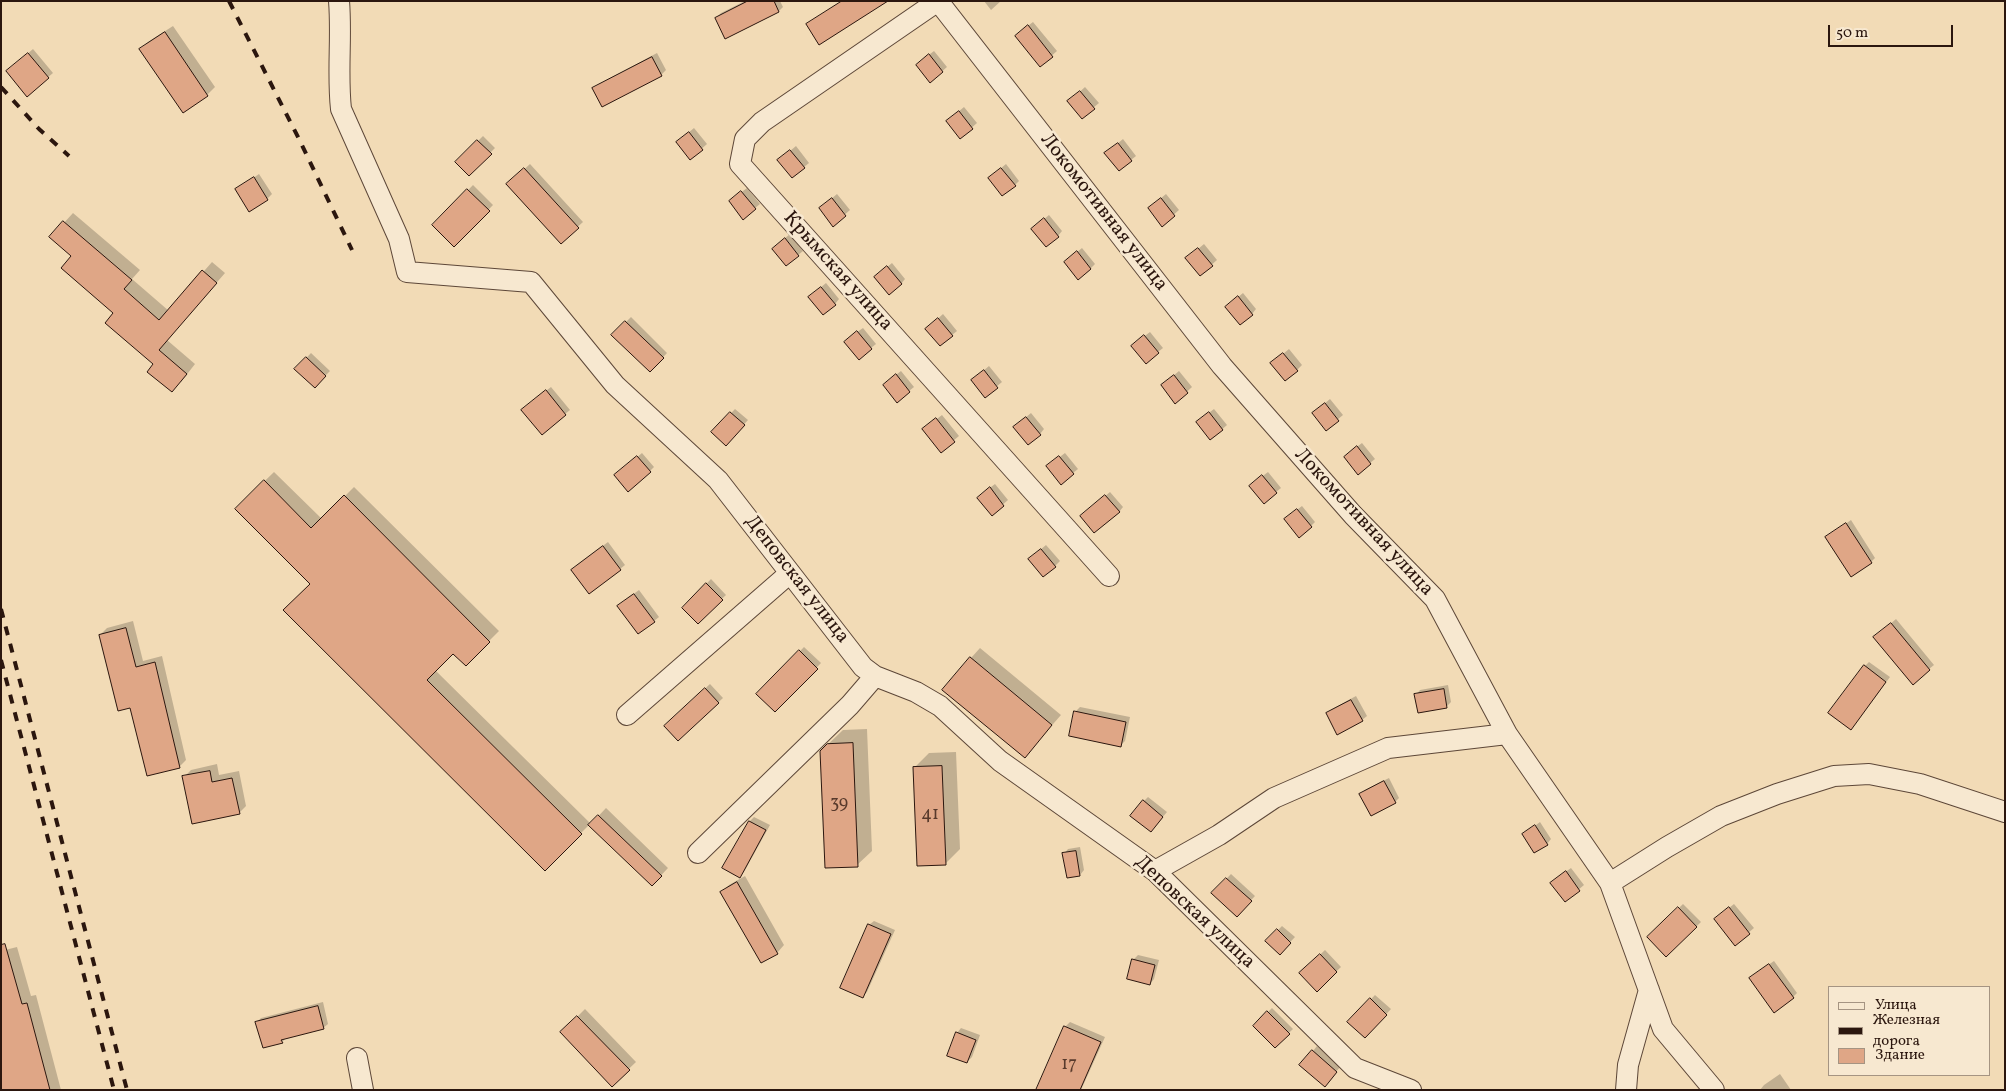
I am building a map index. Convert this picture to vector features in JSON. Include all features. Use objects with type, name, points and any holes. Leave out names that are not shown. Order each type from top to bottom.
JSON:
[{"type":"street","name":"Деповская улица","points":[[339,1],[342,31],[338,86],[341,109],[399,239],[407,272],[532,282],[615,384],[718,480],[863,667],[875,676],[916,692],[940,706],[1000,761],[1155,872],[1355,1068],[1411,1090]]},
{"type":"street","name":"Крымская улица","points":[[938,1],[762,122],[744,139],[740,164],[1109,576]]},
{"type":"street","name":"Локомотивная улица","points":[[938,1],[1222,366],[1353,515],[1435,599],[1507,734],[1610,883],[1663,1029],[1714,1090]]},
{"type":"street","points":[[627,715],[790,573]]},
{"type":"street","points":[[698,853],[850,705],[875,676]]},
{"type":"street","points":[[1155,872],[1219,835],[1274,798],[1388,748],[1507,734]]},
{"type":"street","points":[[1610,883],[1721,816],[1777,794],[1834,776],[1869,774],[1920,784],[2005,812]]},
{"type":"street","points":[[1626,1090],[1628,1065],[1649,990]]},
{"type":"street","points":[[357,1058],[363,1090]]},
{"type":"building","points":[[748,1],[774,1],[779,12],[725,39],[715,18]]},
{"type":"building","points":[[842,1],[888,1],[819,45],[806,24]]},
{"type":"building","points":[[1028,25],[1053,57],[1040,67],[1015,36]]},
{"type":"building","points":[[165,32],[208,96],[183,113],[139,49]]},
{"type":"building","points":[[28,53],[49,78],[27,97],[6,71]]},
{"type":"building","points":[[929,54],[943,72],[930,83],[916,65]]},
{"type":"building","points":[[652,57],[662,76],[602,107],[592,88]]},
{"type":"building","points":[[1080,91],[1095,109],[1082,119],[1067,101]]},
{"type":"building","points":[[959,111],[973,129],[960,139],[946,121]]},
{"type":"building","points":[[689,132],[703,150],[690,160],[676,142]]},
{"type":"building","points":[[477,140],[492,154],[469,176],[455,162]]},
{"type":"building","points":[[1118,143],[1132,161],[1119,171],[1104,153]]},
{"type":"building","points":[[790,150],[805,168],[792,178],[777,160]]},
{"type":"building","points":[[524,168],[579,228],[561,244],[506,184]]},
{"type":"building","points":[[1001,168],[1016,186],[1002,196],[988,178]]},
{"type":"building","points":[[254,177],[268,200],[249,212],[235,189]]},
{"type":"building","points":[[467,189],[490,211],[454,247],[432,225]]},
{"type":"building","points":[[741,191],[756,209],[743,220],[729,201]]},
{"type":"building","points":[[832,198],[846,216],[833,227],[819,208]]},
{"type":"building","points":[[1161,198],[1175,216],[1162,227],[1148,208]]},
{"type":"building","points":[[1044,218],[1059,237],[1046,247],[1031,229]]},
{"type":"building","points":[[63,221],[132,280],[124,289],[159,320],[202,270],[217,283],[159,350],[187,374],[172,392],[147,372],[153,364],[105,323],[113,313],[61,268],[71,256],[49,237]]},
{"type":"building","points":[[785,238],[799,256],[786,266],[772,249]]},
{"type":"building","points":[[1198,248],[1213,266],[1200,276],[1185,258]]},
{"type":"building","points":[[1077,251],[1091,269],[1078,280],[1064,262]]},
{"type":"building","points":[[887,266],[902,284],[889,295],[874,277]]},
{"type":"building","points":[[821,287],[836,305],[823,315],[808,297]]},
{"type":"building","points":[[1238,296],[1253,315],[1240,325],[1225,307]]},
{"type":"building","points":[[938,318],[953,336],[940,346],[925,329]]},
{"type":"building","points":[[625,321],[664,358],[650,372],[611,335]]},
{"type":"building","points":[[857,331],[872,349],[859,360],[844,342]]},
{"type":"building","points":[[1144,335],[1159,353],[1146,364],[1131,346]]},
{"type":"building","points":[[1283,353],[1298,371],[1285,381],[1270,363]]},
{"type":"building","points":[[306,357],[326,376],[315,388],[294,369]]},
{"type":"building","points":[[984,370],[998,388],[985,398],[971,380]]},
{"type":"building","points":[[896,374],[910,392],[897,403],[883,385]]},
{"type":"building","points":[[1174,375],[1188,393],[1175,404],[1161,385]]},
{"type":"building","points":[[546,390],[566,415],[542,435],[521,410]]},
{"type":"building","points":[[1325,403],[1339,421],[1326,431],[1312,413]]},
{"type":"building","points":[[730,412],[745,425],[726,446],[711,432]]},
{"type":"building","points":[[1209,412],[1223,430],[1210,440],[1196,422]]},
{"type":"building","points":[[1026,417],[1041,435],[1028,445],[1013,427]]},
{"type":"building","points":[[936,418],[955,442],[941,453],[922,429]]},
{"type":"building","points":[[1357,446],[1371,464],[1358,475],[1344,457]]},
{"type":"building","points":[[637,456],[651,472],[628,492],[614,475]]},
{"type":"building","points":[[1059,456],[1074,474],[1061,485],[1046,466]]},
{"type":"building","points":[[1262,475],[1277,493],[1264,504],[1249,486]]},
{"type":"building","points":[[264,480],[311,528],[344,495],[490,642],[466,666],[453,654],[427,680],[582,834],[545,871],[283,610],[310,584],[235,509]]},
{"type":"building","points":[[990,487],[1004,506],[992,516],[977,498]]},
{"type":"building","points":[[1105,495],[1120,512],[1094,533],[1080,516]]},
{"type":"building","points":[[1297,509],[1312,527],[1299,538],[1284,519]]},
{"type":"building","points":[[1846,523],[1872,563],[1851,577],[1825,537]]},
{"type":"building","points":[[603,546],[621,570],[589,594],[571,570]]},
{"type":"building","points":[[1041,549],[1056,567],[1043,577],[1028,559]]},
{"type":"building","points":[[706,583],[723,600],[698,624],[682,608]]},
{"type":"building","points":[[634,594],[655,622],[638,634],[617,606]]},
{"type":"building","points":[[1891,623],[1930,670],[1913,685],[1873,637]]},
{"type":"building","points":[[126,628],[136,667],[155,662],[180,768],[147,776],[130,708],[118,711],[99,635]]},
{"type":"building","points":[[799,650],[818,669],[775,712],[756,694]]},
{"type":"building","points":[[970,657],[1052,725],[1025,758],[942,690]]},
{"type":"building","points":[[1864,665],[1886,682],[1851,730],[1828,713]]},
{"type":"building","points":[[705,688],[719,703],[678,741],[664,726]]},
{"type":"building","points":[[1444,689],[1447,708],[1418,713],[1414,694]]},
{"type":"building","points":[[1351,700],[1363,721],[1337,735],[1326,713]]},
{"type":"building","points":[[1074,711],[1126,722],[1121,747],[1069,736]]},
{"type":"building","points":[[853,743],[858,867],[825,868],[820,751],[827,744]]},
{"type":"building","points":[[942,766],[946,865],[917,866],[913,767]]},
{"type":"building","points":[[210,771],[212,782],[232,778],[240,814],[192,824],[182,776]]},
{"type":"building","points":[[1384,781],[1396,803],[1371,816],[1359,794]]},
{"type":"building","points":[[1143,800],[1163,817],[1151,832],[1130,816]]},
{"type":"building","points":[[598,815],[662,876],[652,886],[588,825]]},
{"type":"building","points":[[749,821],[766,830],[740,878],[722,868]]},
{"type":"building","points":[[1535,825],[1548,845],[1534,853],[1522,834]]},
{"type":"building","points":[[1076,851],[1080,876],[1067,878],[1062,853]]},
{"type":"building","points":[[1566,871],[1580,891],[1565,902],[1550,883]]},
{"type":"building","points":[[1226,878],[1252,901],[1237,917],[1211,893]]},
{"type":"building","points":[[737,882],[778,954],[761,963],[720,892]]},
{"type":"building","points":[[1678,907],[1697,927],[1666,957],[1647,937]]},
{"type":"building","points":[[1729,907],[1750,934],[1735,946],[1714,919]]},
{"type":"building","points":[[868,924],[891,934],[863,998],[840,988]]},
{"type":"building","points":[[1277,929],[1291,943],[1280,955],[1265,941]]},
{"type":"building","points":[[5,944],[22,1004],[27,1003],[50,1090],[1,1090],[1,945]]},
{"type":"building","points":[[1320,954],[1337,972],[1317,992],[1299,973]]},
{"type":"building","points":[[1132,959],[1155,965],[1150,985],[1127,979]]},
{"type":"building","points":[[1769,964],[1794,998],[1774,1013],[1749,978]]},
{"type":"building","points":[[1370,998],[1387,1015],[1365,1038],[1347,1022]]},
{"type":"building","points":[[318,1006],[324,1029],[281,1040],[283,1043],[263,1048],[255,1022]]},
{"type":"building","points":[[1267,1011],[1290,1034],[1275,1048],[1253,1026]]},
{"type":"building","points":[[577,1016],[630,1070],[612,1087],[560,1032]]},
{"type":"building","points":[[1064,1026],[1101,1042],[1080,1090],[1036,1090]]},
{"type":"building","points":[[956,1032],[976,1040],[967,1063],[947,1056]]},
{"type":"building","points":[[1312,1050],[1337,1072],[1325,1087],[1299,1065]]},
{"type":"railway","points":[[229,1],[300,141],[352,250]]},
{"type":"railway","points":[[1,87],[39,129],[69,156]]},
{"type":"railway","points":[[1,609],[127,1090]]},
{"type":"railway","points":[[1,660],[114,1090]]}]
